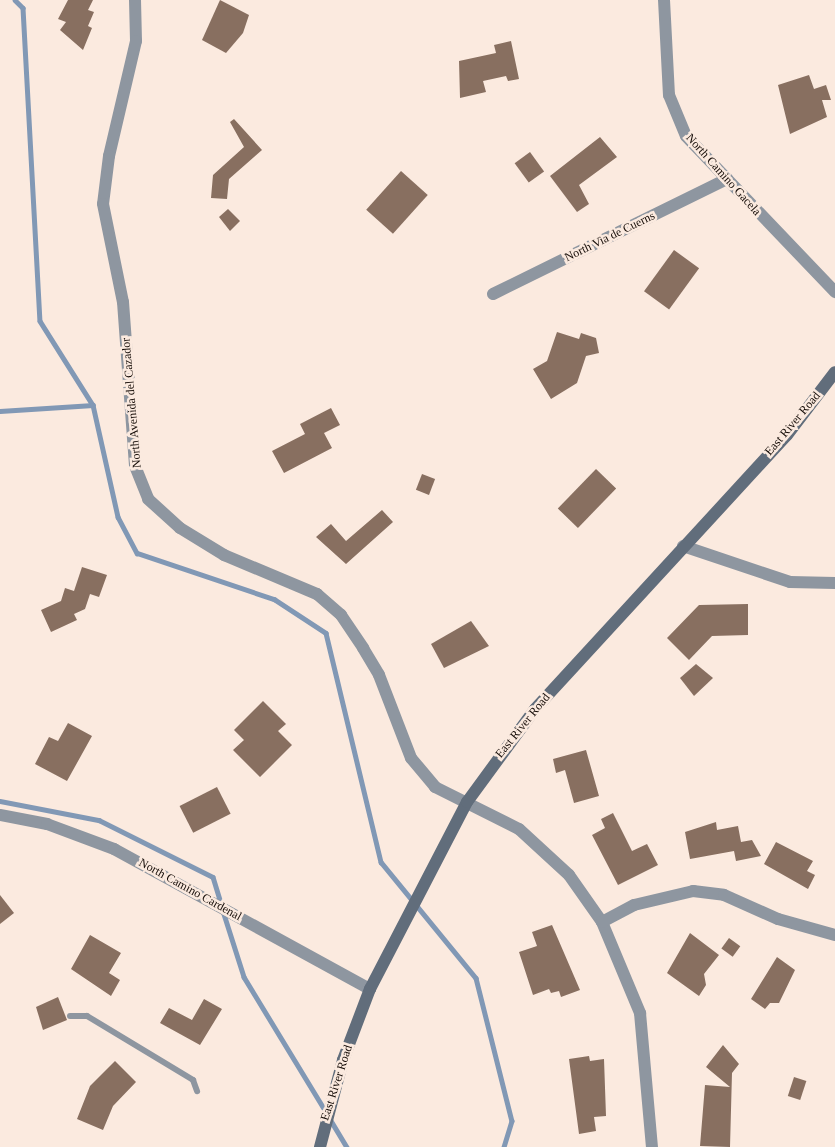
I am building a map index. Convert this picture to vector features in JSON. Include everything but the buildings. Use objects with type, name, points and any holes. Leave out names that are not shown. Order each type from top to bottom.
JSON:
[{"type":"street","name":"North Avenida del Cazador","points":[[135,0],[136,41],[109,156],[103,204],[123,302],[135,466],[148,499],[191,535],[224,555],[318,594],[341,615],[379,675],[411,758],[436,787],[467,802],[538,842],[556,859],[602,922],[640,1013],[652,1147]]},
{"type":"street","name":"North Camino Gacela","points":[[664,0],[669,95],[686,136],[835,292]]},
{"type":"street","name":"North Via de Cuerns","points":[[492,294],[727,179]]},
{"type":"street","name":"East River Road","points":[[320,1147],[343,1060],[370,989],[467,802],[535,709],[787,435],[835,372]]},
{"type":"street","points":[[683,546],[790,582],[835,583]]},
{"type":"street","name":"North Camino Cardenal","points":[[0,815],[48,824],[114,849],[370,989]]},
{"type":"street","points":[[602,922],[642,903],[693,892],[724,896],[778,919],[835,935]]},
{"type":"lane","points":[[70,1016],[87,1016],[193,1080],[197,1091]]},
{"type":"waterway","points":[[15,0],[23,8],[40,321],[93,405]]},
{"type":"waterway","points":[[0,411],[93,405],[118,517],[137,553],[274,599],[326,633],[381,862],[476,978],[512,1121],[504,1147]]},
{"type":"waterway","points":[[0,801],[99,820],[213,877],[221,904]]},
{"type":"waterway","points":[[223,911],[244,977],[326,1112]]},
{"type":"waterway","points":[[330,1119],[347,1147]]}]
